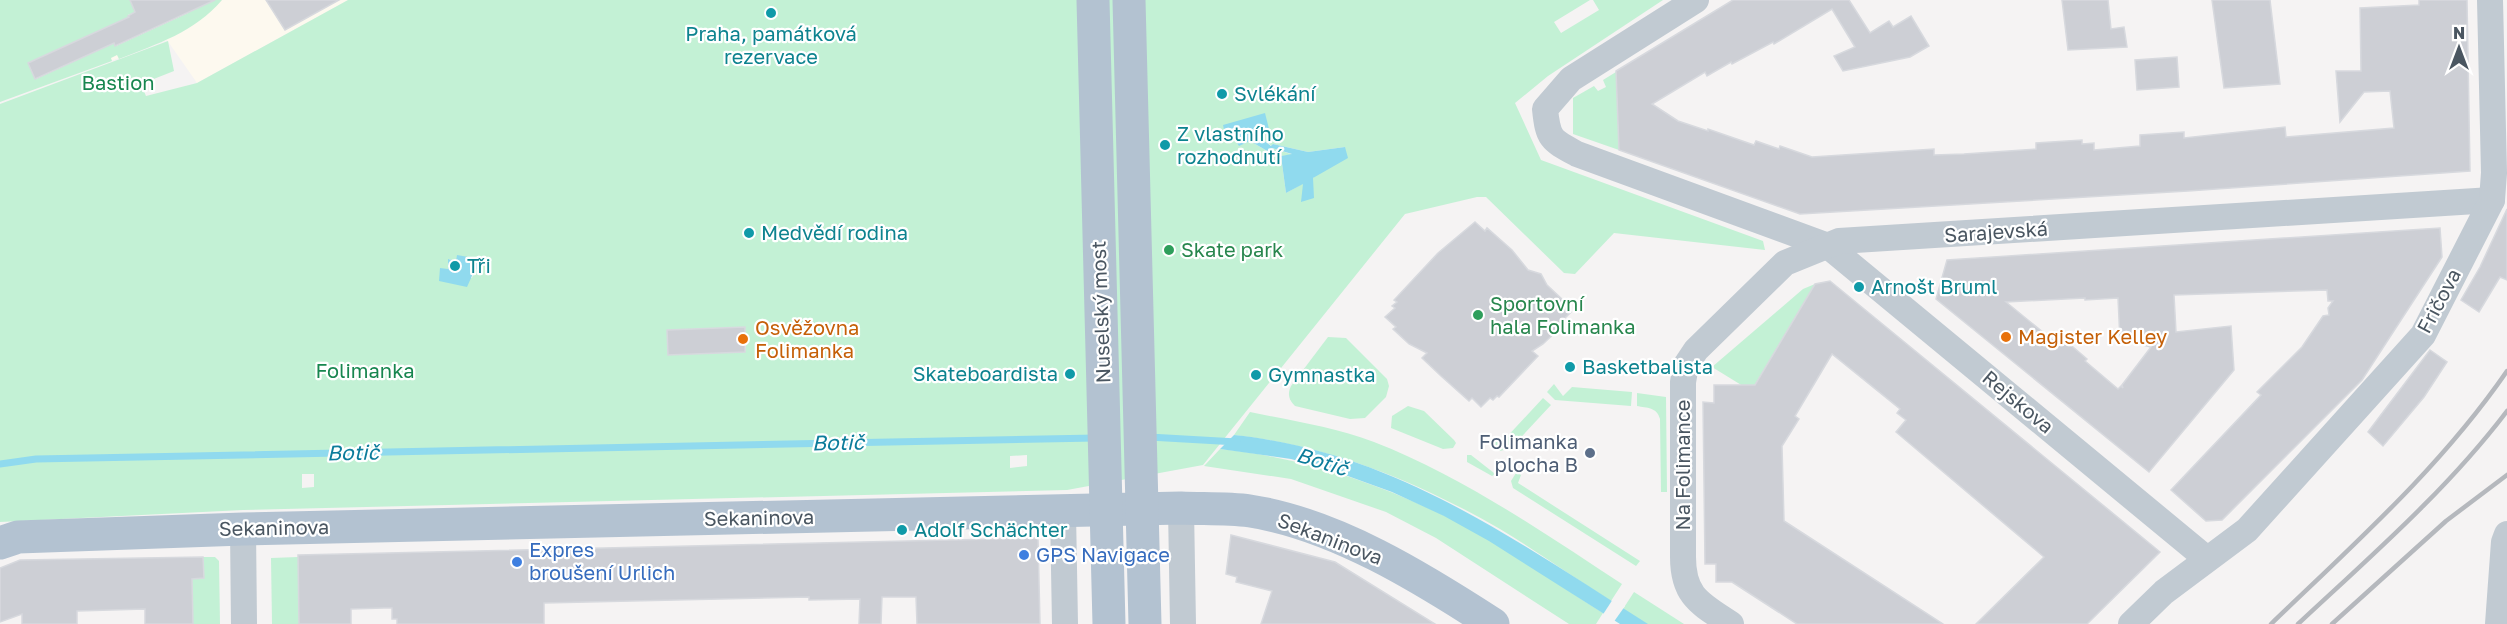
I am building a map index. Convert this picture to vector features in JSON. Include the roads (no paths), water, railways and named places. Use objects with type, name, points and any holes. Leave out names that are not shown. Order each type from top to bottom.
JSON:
[{"type":"main road","name":"Nuselský most","points":[[1093,0],[1109,624]]},
{"type":"main road","name":"Nuselský most","points":[[1129,0],[1145,624]]},
{"type":"main road","name":"Sekaninova","points":[[0,543],[18,537],[243,529],[1181,508],[1249,511],[1302,524],[1380,556],[1442,591],[1493,624]]},
{"type":"street","points":[[1696,0],[1571,79],[1545,109],[1547,128],[1554,142],[1577,154],[1828,246]]},
{"type":"street","name":"Fričova","points":[[2207,559],[2247,530],[2423,334],[2492,200],[2494,173],[2490,0]]},
{"type":"street","name":"Sarajevská","points":[[1828,246],[1839,241],[2492,200]]},
{"type":"street","name":"Rejskova","points":[[1828,246],[2207,559]]},
{"type":"street","name":"Na Folimance","points":[[1731,624],[1694,597],[1685,582],[1683,571],[1683,382],[1686,365],[1696,350],[1785,263],[1828,246]]},
{"type":"street","points":[[1181,508],[1182,624]]},
{"type":"street","points":[[1063,512],[1065,624]]},
{"type":"street","points":[[243,529],[244,624]]},
{"type":"street","points":[[2498,624],[2504,542],[2507,534]]},
{"type":"street","points":[[2131,624],[2164,592],[2207,559]]},
{"type":"water","points":[[1265,113],[1269,129],[1254,133],[1271,146],[1273,144],[1308,152],[1345,147],[1348,158],[1313,178],[1314,198],[1301,202],[1303,184],[1286,193],[1281,156],[1292,154],[1272,148],[1269,152],[1250,141],[1239,146],[1233,137],[1226,139],[1223,125]]},
{"type":"water","points":[[457,255],[485,260],[481,270],[475,269],[467,287],[439,281],[440,268],[448,269],[448,259],[456,261]]},
{"type":"water","points":[[1234,435],[1293,445],[1348,460],[1401,480],[1452,504],[1501,532],[1648,624],[1620,624],[1489,541],[1444,516],[1392,492],[1334,471],[1291,459],[1220,449]]},
{"type":"waterway","name":"Botič","points":[[1149,437],[1237,442]]},
{"type":"waterway","name":"Botič","points":[[0,464],[36,459],[1096,438]]},
{"type":"railway","points":[[2271,624],[2365,534],[2425,472],[2454,440],[2507,371]]},
{"type":"railway","points":[[2298,624],[2434,495],[2507,411]]},
{"type":"railway","points":[[2332,624],[2446,521],[2507,475]]},
{"type":"place","name":"Praha, památková rezervace","points":[[771,13]]},
{"type":"place","name":"Svlékání","points":[[1222,94]]},
{"type":"place","name":"Z vlastního rozhodnutí","points":[[1165,145]]},
{"type":"place","name":"Medvědí rodina","points":[[749,233]]},
{"type":"place","name":"Skate park","points":[[1169,250]]},
{"type":"place","name":"Tři","points":[[455,266]]},
{"type":"place","name":"Arnošt Bruml","points":[[1859,287]]},
{"type":"place","name":"Sportovní hala Folimanka","points":[[1478,315]]},
{"type":"place","name":"Magister Kelley","points":[[2006,337]]},
{"type":"place","name":"Osvěžovna Folimanka","points":[[743,339]]},
{"type":"place","name":"Basketbalista","points":[[1570,367]]},
{"type":"place","name":"Skateboardista","points":[[1070,374]]},
{"type":"place","name":"Gymnastka","points":[[1256,375]]},
{"type":"place","name":"Folimanka plocha B","points":[[1590,453]]},
{"type":"place","name":"Adolf Schӓchter","points":[[902,530]]},
{"type":"place","name":"GPS Navigace","points":[[1024,555]]},
{"type":"place","name":"Expres broušení Urlich","points":[[517,562]]},
{"type":"park label","name":"Bastion","points":[[118,83]]},
{"type":"park label","name":"Folimanka","points":[[365,371]]}]
